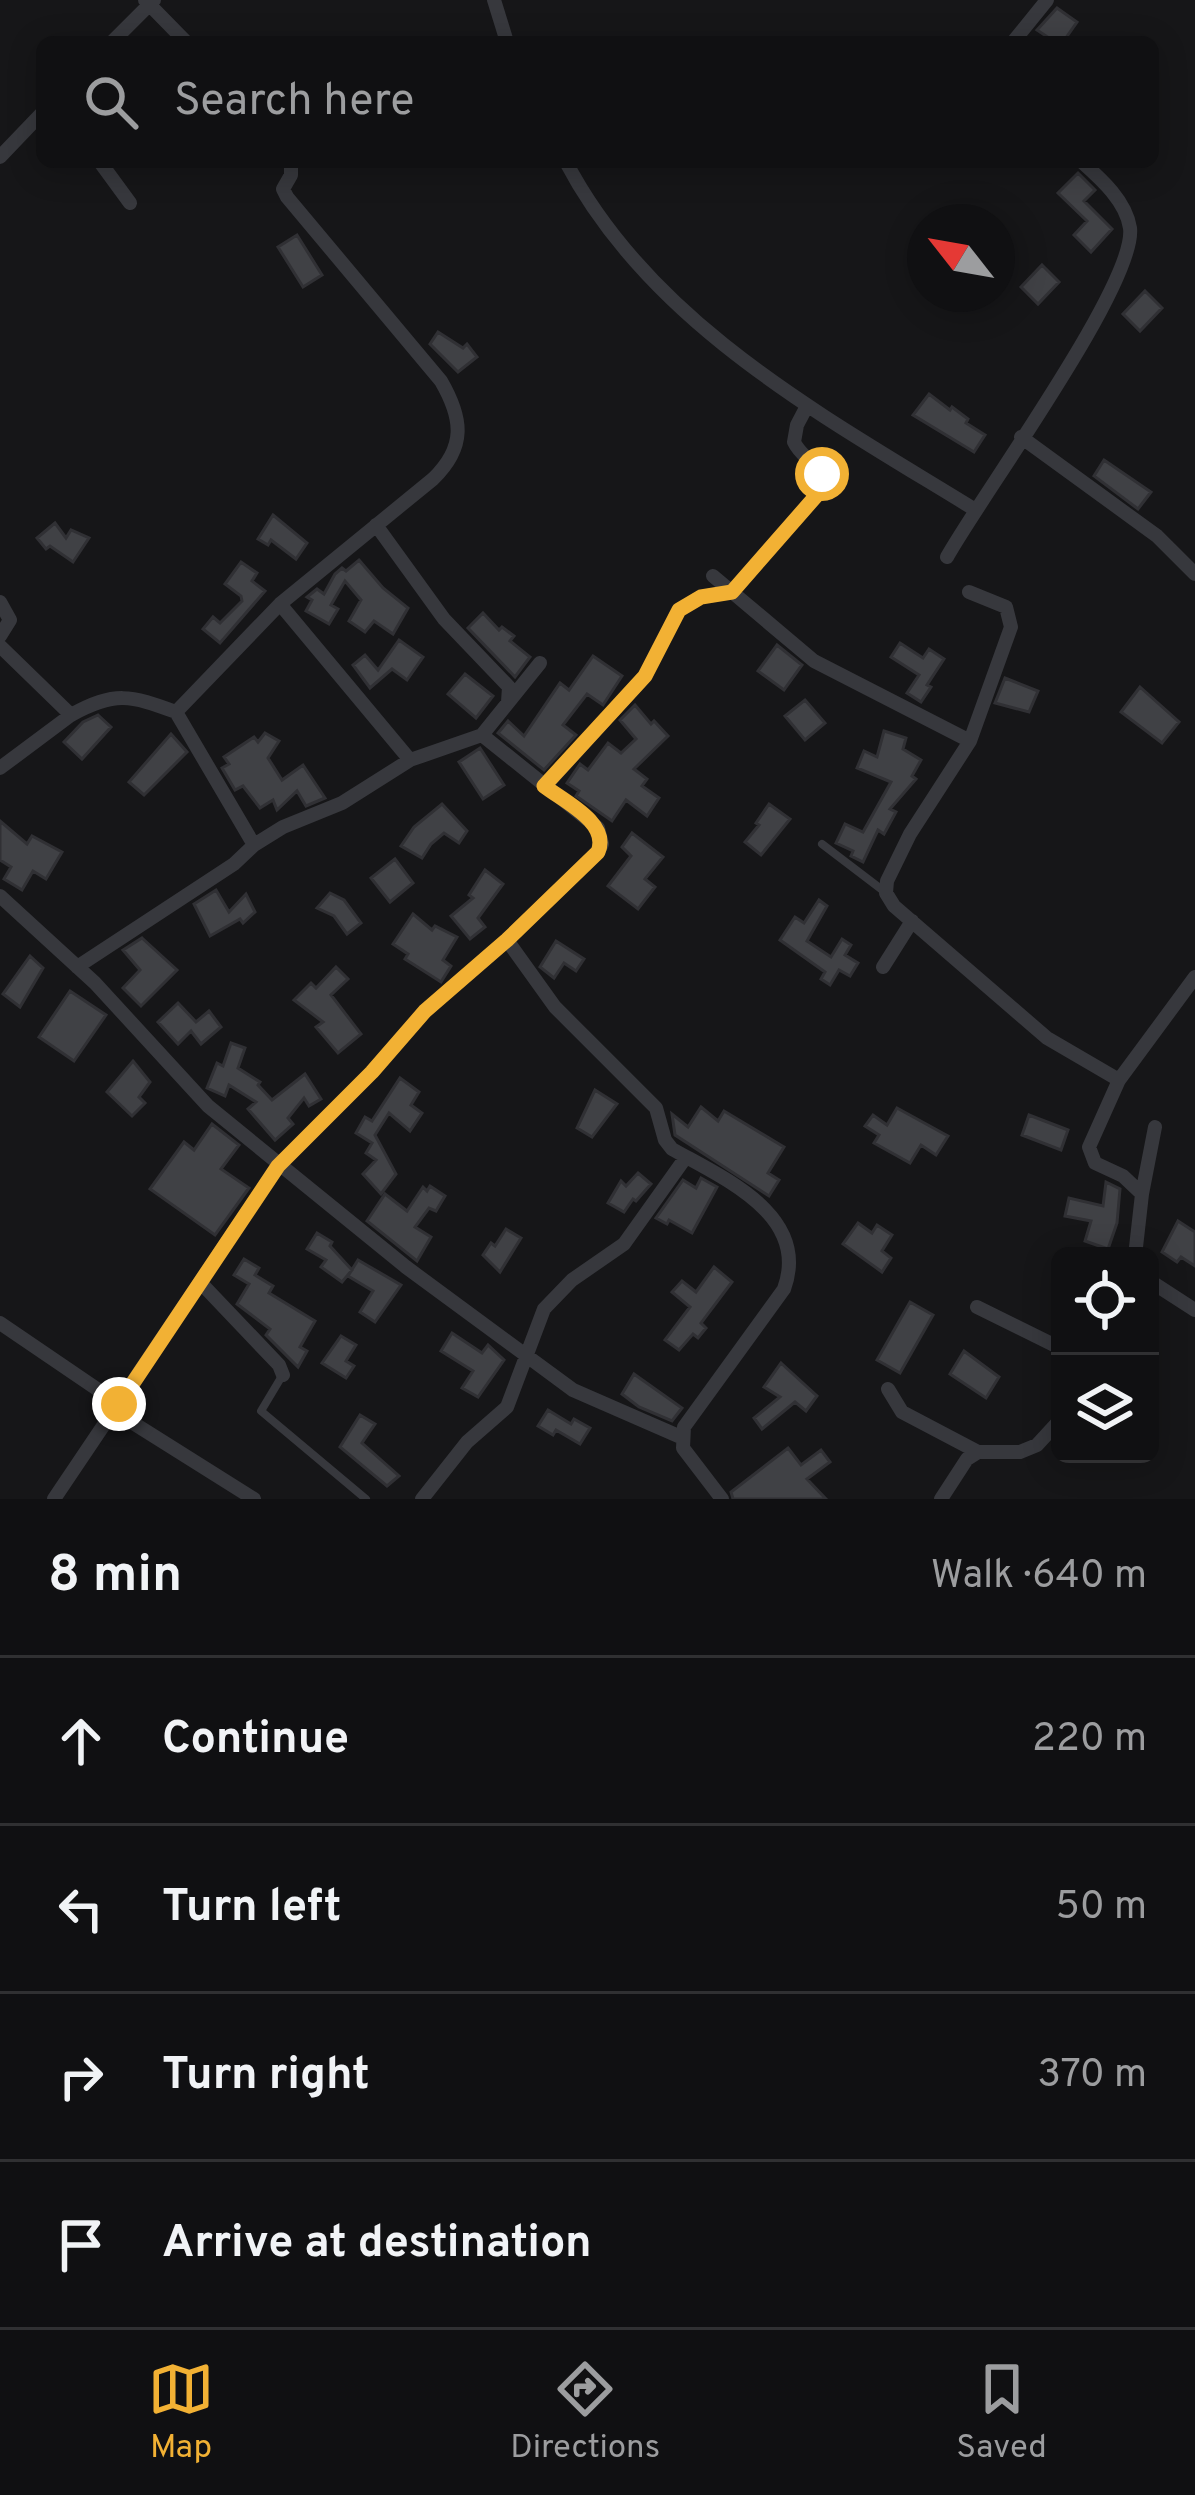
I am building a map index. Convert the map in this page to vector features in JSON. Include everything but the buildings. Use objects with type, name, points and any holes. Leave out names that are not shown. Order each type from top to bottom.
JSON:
[{"type":"street","points":[[494,0],[505,36]]},
{"type":"street","points":[[1018,36],[1047,0]]},
{"type":"street","points":[[118,36],[149,2],[180,36]]},
{"type":"street","points":[[0,157],[36,118]]},
{"type":"street","points":[[104,168],[130,203]]},
{"type":"street","points":[[176,712],[280,604],[446,467],[460,440],[458,419],[441,381],[287,197],[283,190],[289,168]]},
{"type":"street","points":[[570,168],[631,256],[665,295],[807,406],[974,509]]},
{"type":"street","points":[[947,557],[1096,322],[1129,251],[1130,227],[1121,206],[1087,168]]},
{"type":"street","points":[[544,786],[645,676],[679,610],[701,597],[732,592],[823,488],[820,470],[794,442],[796,425],[807,406]]},
{"type":"street","points":[[1021,436],[1157,536],[1195,574]]},
{"type":"street","points":[[376,525],[444,619],[509,687],[508,702]]},
{"type":"street","points":[[713,576],[814,661],[970,741]]},
{"type":"street","points":[[969,592],[1001,603],[1012,619],[970,741],[910,833],[886,892],[894,906],[1047,1038],[1119,1080]]},
{"type":"street","points":[[0,602],[10,620],[0,636]]},
{"type":"street","points":[[280,604],[410,760]]},
{"type":"street","points":[[0,646],[70,716]]},
{"type":"street","points":[[77,967],[284,826],[342,803],[410,760],[482,735],[540,663]]},
{"type":"street","points":[[0,768],[70,716],[99,700],[127,696],[176,712],[254,845]]},
{"type":"street","points":[[54,1499],[278,1166],[425,1011],[507,940],[602,844],[598,828],[482,735]]},
{"type":"street","points":[[0,896],[77,967],[208,1106],[278,1166],[573,1390],[682,1438]]},
{"type":"street","points":[[884,967],[911,921]]},
{"type":"street","points":[[507,940],[554,1007],[645,1095],[660,1114],[665,1140],[764,1206],[789,1251],[792,1269],[784,1289],[689,1418],[682,1438],[683,1448],[722,1499]]},
{"type":"street","points":[[1142,1194],[1123,1176],[1095,1163],[1089,1153],[1092,1136],[1119,1080],[1195,976]]},
{"type":"street","points":[[1136,1247],[1155,1127]]},
{"type":"street","points":[[422,1499],[467,1442],[506,1408],[544,1309],[572,1280],[624,1244],[686,1157]]},
{"type":"street","points":[[200,1282],[279,1365],[283,1375]]},
{"type":"street","points":[[1159,1287],[1195,1310]]},
{"type":"street","points":[[977,1306],[1051,1343]]},
{"type":"street","points":[[0,1323],[116,1408],[254,1499]]},
{"type":"street","points":[[888,1388],[902,1412],[978,1452],[1020,1452],[1037,1445],[1051,1430]]},
{"type":"street","points":[[941,1499],[957,1472],[978,1452]]},
{"type":"lane","points":[[822,844],[886,892]]},
{"type":"lane","points":[[283,1375],[261,1412],[366,1499]]},
{"type":"route","points":[[119,1404],[278,1166],[425,1011],[598,852],[602,844],[598,828],[544,786],[645,676],[679,610],[701,597],[732,592],[823,488],[822,474]]}]
